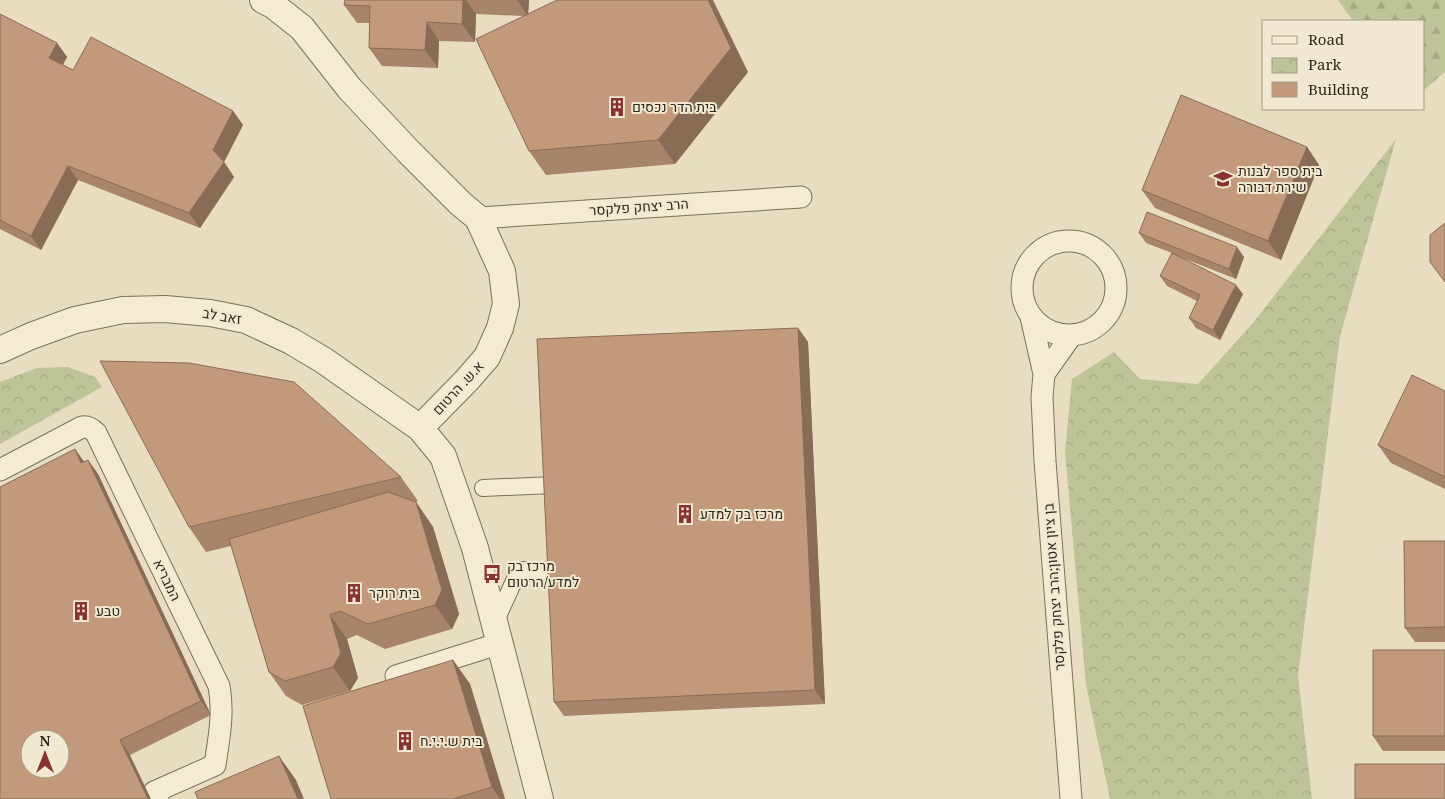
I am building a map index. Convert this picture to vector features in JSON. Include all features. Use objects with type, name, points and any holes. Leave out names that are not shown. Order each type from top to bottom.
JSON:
[{"type":"street","name":"א.ש. הרטום","points":[[263,0],[273,5],[302,28],[350,89],[421,164],[478,218],[502,271],[506,304],[500,328],[487,357],[420,428]]},
{"type":"street","name":"הרב יצחק פלקסר","points":[[478,218],[801,197]]},
{"type":"street","points":[[1072,241],[1088,244],[1101,253],[1111,266],[1117,281],[1116,297],[1110,312],[1100,325],[1086,333],[1071,336],[1048,331],[1031,317],[1024,303],[1021,288],[1024,274],[1031,260],[1042,249],[1056,242],[1072,241]]},
{"type":"street","name":"זאב לב","points":[[0,350],[75,320],[123,310],[166,309],[210,312],[246,320],[290,341],[323,360],[420,428]]},
{"type":"street","name":"בן ציון אטון;הרב יצחק פלקסר","points":[[1031,317],[1044,374],[1042,397],[1045,461],[1071,799]]},
{"type":"street","points":[[1044,374],[1071,336]]},
{"type":"street","name":"המבריא","points":[[0,470],[82,427],[93,430],[219,686],[222,700],[222,718],[215,765],[154,792],[158,799]]},
{"type":"street","points":[[420,428],[442,456],[475,548],[540,799]]},
{"type":"street","points":[[483,488],[553,485],[554,514]]},
{"type":"street","points":[[396,676],[498,633],[519,570],[557,572],[556,543]]},
{"type":"green space","points":[[1338,0],[1445,0],[1445,72],[1425,89],[1425,20],[1352,20]]},
{"type":"green space","points":[[1396,139],[1340,336],[1298,676],[1312,799],[1110,799],[1086,685],[1065,452],[1072,379],[1114,352],[1140,379],[1198,384],[1253,323]]},
{"type":"green space","points":[[68,367],[95,377],[102,387],[0,444],[0,382],[37,368]]},
{"type":"building","points":[[345,0],[463,0],[462,24],[427,22],[425,50],[369,48],[370,6],[344,5]]},
{"type":"building","name":"בית הדר נכסים","points":[[557,0],[708,0],[731,48],[658,140],[529,151],[476,39]]},
{"type":"building","points":[[0,14],[57,43],[49,58],[73,70],[91,37],[233,111],[213,150],[224,162],[189,213],[68,166],[31,236],[0,220]]},
{"type":"building","points":[[1181,95],[1307,147],[1268,241],[1142,190]]},
{"type":"building","points":[[1147,212],[1237,247],[1229,269],[1139,233]]},
{"type":"building","points":[[1445,223],[1445,282],[1430,262],[1430,235]]},
{"type":"building","points":[[1172,253],[1236,285],[1213,330],[1189,318],[1200,295],[1160,276]]},
{"type":"building","name":"מרכז בק למדע","points":[[798,328],[815,690],[554,702],[537,339]]},
{"type":"building","points":[[100,361],[189,363],[294,382],[401,477],[189,527]]},
{"type":"building","points":[[1412,375],[1445,391],[1445,477],[1378,445]]},
{"type":"building","name":"טבע","points":[[75,449],[81,463],[88,460],[201,701],[120,740],[148,799],[0,799],[0,487]]},
{"type":"building","name":"בית רוקר","points":[[388,492],[416,502],[442,590],[435,605],[368,624],[340,611],[330,615],[341,653],[333,667],[285,681],[269,672],[229,539]]},
{"type":"building","points":[[1404,541],[1445,541],[1445,627],[1405,628]]},
{"type":"building","points":[[1373,650],[1445,650],[1445,736],[1373,736]]},
{"type":"building","name":"בית ש.י.י.ח","points":[[453,660],[492,787],[453,799],[331,799],[303,706]]},
{"type":"building","points":[[279,756],[298,799],[198,799],[195,792]]},
{"type":"building","points":[[1355,764],[1445,764],[1445,799],[1355,799]]},
{"type":"place","name":"בית הדר נכסים","points":[[617,107]]},
{"type":"place","name":"בית ספר לבנות שירת דבורה","points":[[1223,179]]},
{"type":"place","name":"מרכז בק למדע","points":[[685,514]]},
{"type":"place","name":"מרכז בק למדע/הרטום","points":[[492,574]]},
{"type":"place","name":"בית רוקר","points":[[354,593]]},
{"type":"place","name":"טבע","points":[[81,611]]},
{"type":"place","name":"בית ש.י.י.ח","points":[[405,741]]}]
